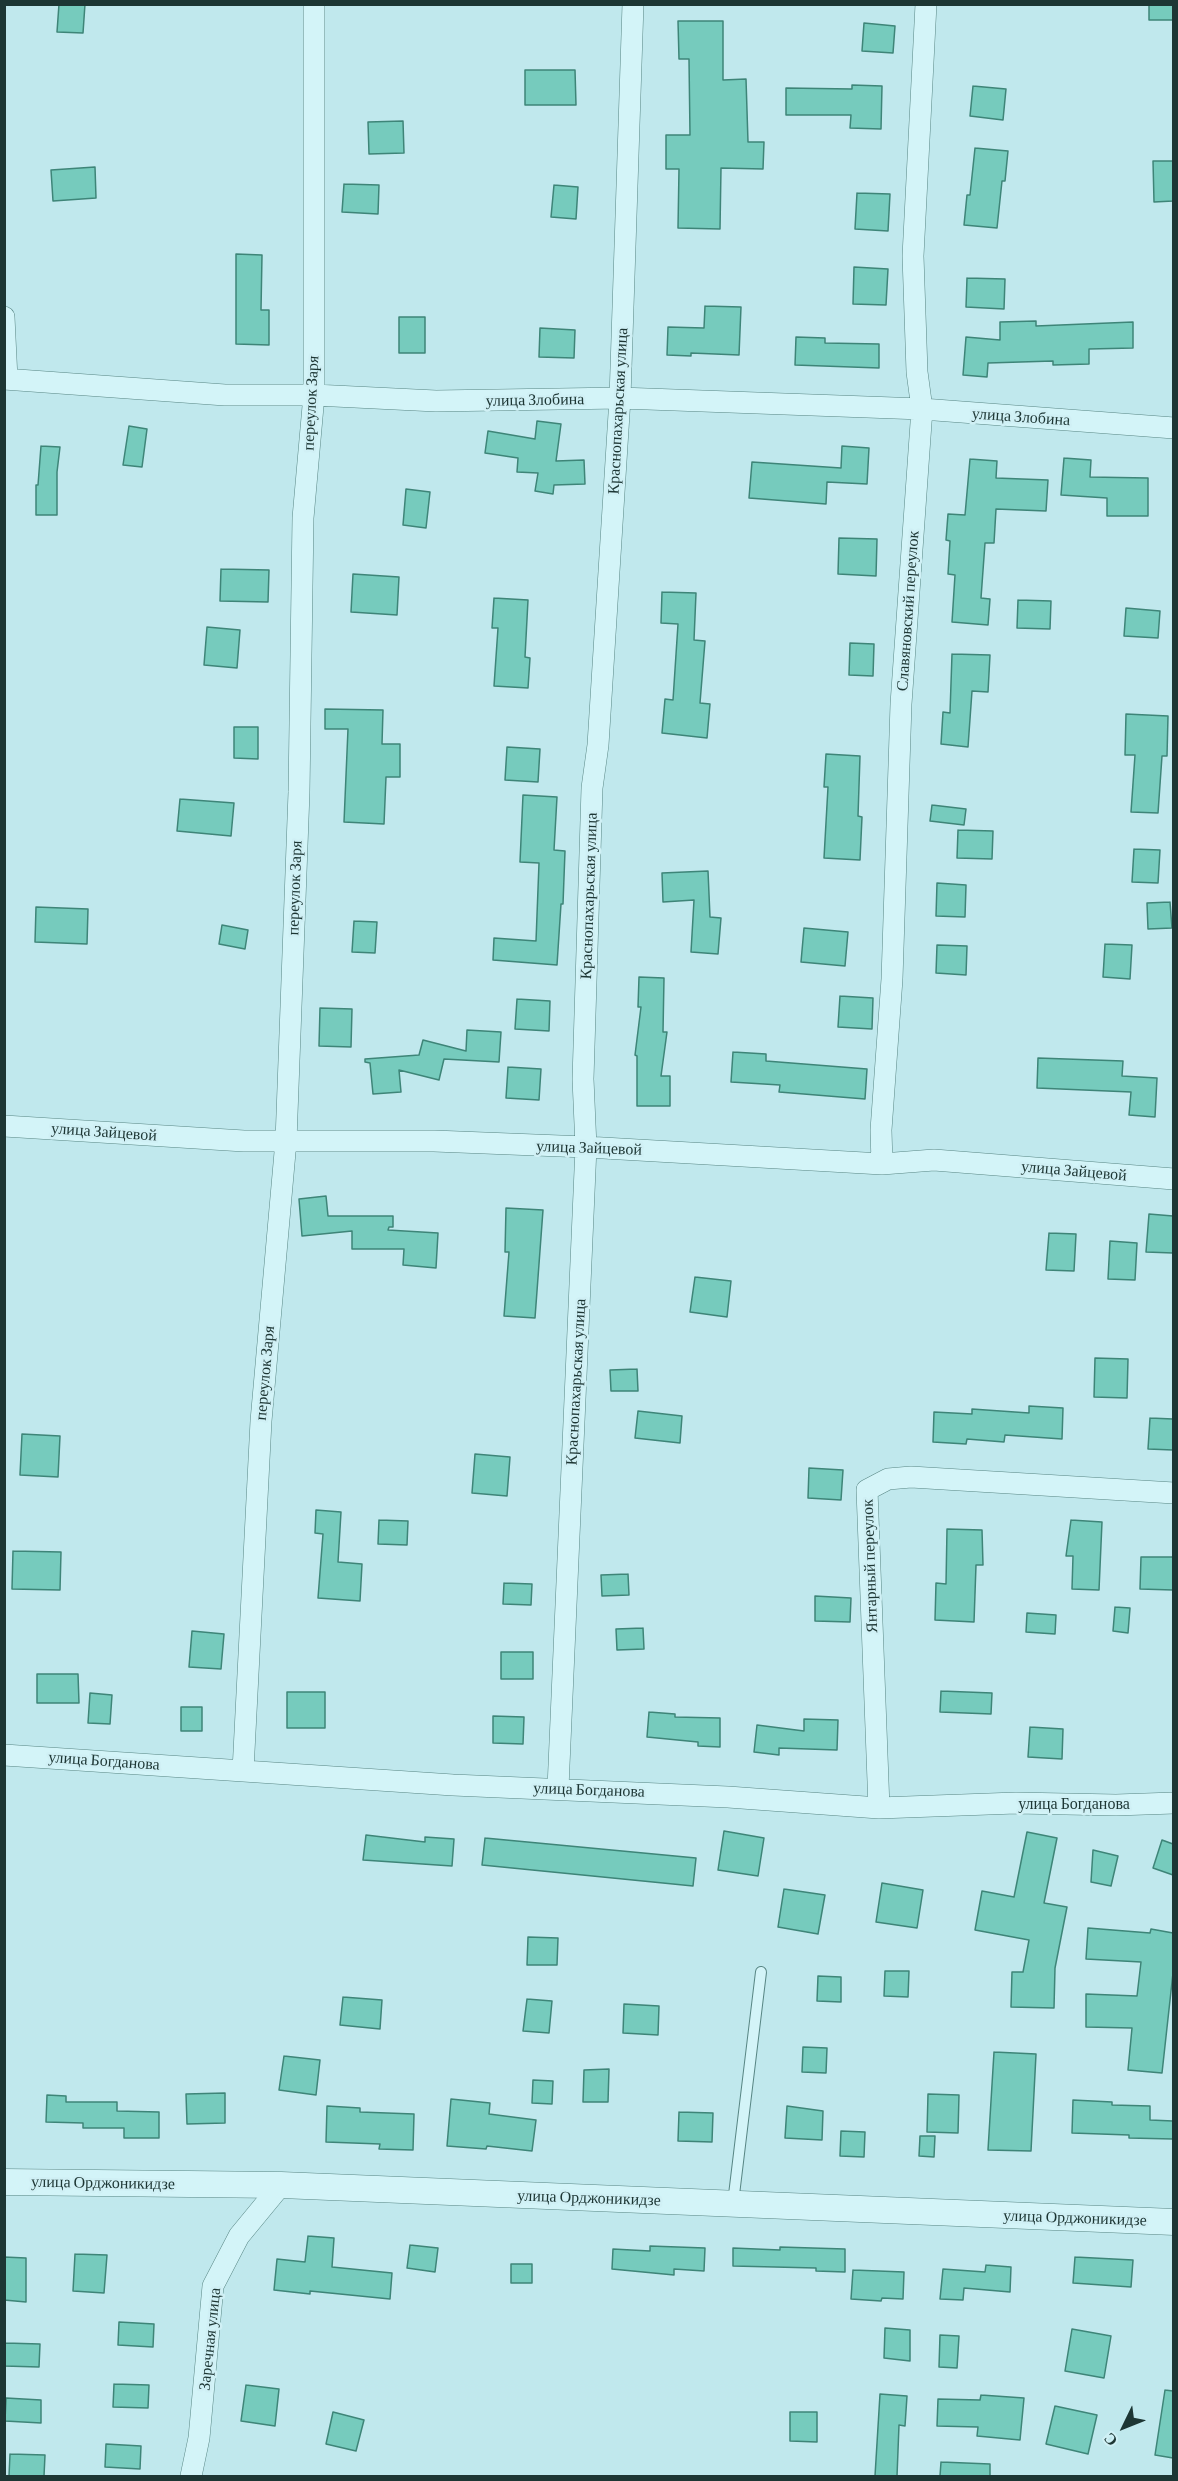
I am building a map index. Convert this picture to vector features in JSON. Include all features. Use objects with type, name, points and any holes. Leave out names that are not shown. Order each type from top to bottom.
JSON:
[{"type":"street","name":"переулок Заря","points":[[243,1771],[261,1420],[286,1141],[299,792],[303,518],[314,395],[314,4]]},
{"type":"street","name":"Краснопахарьская улица","points":[[558,1788],[586,1147],[583,1078],[592,788],[598,733],[620,398],[633,4]]},
{"type":"street","name":"Славяновский переулок","points":[[882,1164],[881,1130],[892,979],[901,704],[922,410],[917,372],[913,256],[926,4]]},
{"type":"street","points":[[4,317],[6,379]]},
{"type":"street","name":"улица Злобина","points":[[6,379],[225,395],[314,395],[436,401],[620,398],[922,410],[1173,428]]},
{"type":"street","name":"улица Зайцевой","points":[[4,1126],[244,1141],[434,1141],[586,1147],[882,1164],[934,1160],[1173,1179]]},
{"type":"street","name":"Янтарный переулок","points":[[879,1808],[867,1490],[888,1479],[911,1477],[1173,1493]]},
{"type":"street","name":"улица Богданова","points":[[4,1755],[453,1785],[728,1797],[879,1808],[1016,1803],[1116,1805],[1173,1803]]},
{"type":"street","name":"улица Орджоникидзе","points":[[4,2182],[280,2185],[1173,2222]]},
{"type":"street","name":"Заречная улица","points":[[191,2476],[199,2438],[213,2286],[239,2236],[280,2185]]},
{"type":"lane","points":[[733,2204],[761,1972]]},
{"type":"building","points":[[59,4],[85,4],[83,33],[57,32]]},
{"type":"building","points":[[1149,4],[1173,4],[1173,20],[1149,20]]},
{"type":"building","points":[[678,21],[723,21],[723,80],[746,79],[748,142],[764,142],[763,169],[721,168],[720,229],[678,228],[679,169],[666,169],[666,135],[690,135],[689,59],[679,59]]},
{"type":"building","points":[[864,23],[895,26],[893,53],[862,51]]},
{"type":"building","points":[[525,70],[575,70],[576,105],[525,105]]},
{"type":"building","points":[[852,85],[882,86],[881,129],[850,128],[851,115],[786,115],[786,88],[852,89]]},
{"type":"building","points":[[973,86],[1006,89],[1003,120],[970,116]]},
{"type":"building","points":[[403,121],[404,153],[369,154],[368,122]]},
{"type":"building","points":[[975,148],[1008,151],[997,228],[964,225]]},
{"type":"building","points":[[1153,161],[1173,161],[1173,201],[1154,202]]},
{"type":"building","points":[[95,167],[96,198],[53,201],[51,170]]},
{"type":"building","points":[[344,184],[379,185],[378,214],[342,212]]},
{"type":"building","points":[[554,185],[578,187],[576,219],[551,217]]},
{"type":"building","points":[[857,193],[890,194],[888,231],[855,229]]},
{"type":"building","points":[[236,254],[262,255],[261,310],[269,310],[269,345],[236,344]]},
{"type":"building","points":[[854,267],[888,269],[886,305],[853,304]]},
{"type":"building","points":[[967,278],[1005,279],[1004,309],[966,307]]},
{"type":"building","points":[[705,306],[741,307],[739,355],[691,353],[691,356],[667,355],[668,327],[704,328]]},
{"type":"building","points":[[399,317],[425,317],[425,353],[399,353]]},
{"type":"building","points":[[1036,321],[1036,326],[1133,322],[1133,348],[1089,349],[1089,364],[1053,365],[1053,361],[988,363],[987,377],[963,375],[966,337],[1000,340],[1000,322]]},
{"type":"building","points":[[540,328],[575,330],[574,358],[539,357]]},
{"type":"building","points":[[796,337],[825,338],[825,343],[879,344],[879,368],[795,365]]},
{"type":"building","points":[[537,421],[561,424],[556,461],[584,460],[585,484],[554,485],[553,494],[535,491],[538,473],[517,472],[518,458],[485,453],[488,431],[535,439]]},
{"type":"building","points":[[129,426],[147,429],[142,467],[123,465]]},
{"type":"building","points":[[41,446],[60,447],[57,472],[57,515],[36,515],[36,485],[38,485]]},
{"type":"building","points":[[842,446],[869,448],[867,484],[827,482],[826,504],[749,498],[752,462],[841,468]]},
{"type":"building","points":[[1064,458],[1091,460],[1090,477],[1148,478],[1148,516],[1107,516],[1107,498],[1061,495]]},
{"type":"building","points":[[970,459],[997,461],[996,478],[1048,480],[1046,511],[996,509],[994,543],[985,543],[981,598],[990,599],[988,625],[952,622],[955,575],[948,574],[950,541],[946,540],[948,514],[965,515]]},
{"type":"building","points":[[406,489],[430,492],[426,528],[403,525]]},
{"type":"building","points":[[839,538],[877,539],[876,576],[838,574]]},
{"type":"building","points":[[221,569],[269,570],[268,602],[220,601]]},
{"type":"building","points":[[353,574],[399,577],[397,615],[351,612]]},
{"type":"building","points":[[662,592],[696,593],[694,640],[705,641],[700,703],[710,704],[707,738],[662,733],[665,699],[673,700],[678,624],[661,623]]},
{"type":"building","points":[[494,598],[528,600],[525,657],[530,658],[528,688],[494,686],[498,628],[492,628]]},
{"type":"building","points":[[1018,600],[1051,601],[1050,629],[1017,628]]},
{"type":"building","points":[[1126,608],[1160,611],[1158,638],[1124,636]]},
{"type":"building","points":[[207,627],[240,630],[237,668],[204,665]]},
{"type":"building","points":[[850,643],[874,644],[873,676],[849,675]]},
{"type":"building","points":[[952,654],[990,655],[988,692],[972,691],[968,747],[941,744],[943,712],[950,713]]},
{"type":"building","points":[[325,709],[383,710],[382,744],[400,744],[400,777],[386,777],[384,824],[344,822],[348,729],[325,729]]},
{"type":"building","points":[[1126,714],[1168,716],[1167,756],[1162,756],[1158,813],[1131,812],[1135,755],[1125,755]]},
{"type":"building","points":[[234,727],[258,727],[258,759],[234,758]]},
{"type":"building","points":[[507,747],[540,749],[538,782],[505,780]]},
{"type":"building","points":[[826,754],[860,756],[858,816],[862,817],[860,860],[824,858],[828,787],[824,787]]},
{"type":"building","points":[[523,795],[557,797],[554,850],[565,851],[557,965],[493,960],[494,938],[536,941],[539,863],[520,862]]},
{"type":"building","points":[[180,799],[234,803],[231,836],[177,831]]},
{"type":"building","points":[[932,805],[966,809],[964,825],[930,821]]},
{"type":"building","points":[[958,830],[993,831],[992,859],[957,858]]},
{"type":"building","points":[[1134,849],[1160,850],[1158,883],[1132,882]]},
{"type":"building","points":[[708,871],[710,917],[721,918],[718,954],[691,952],[694,900],[663,902],[662,873]]},
{"type":"building","points":[[937,883],[966,885],[965,917],[936,916]]},
{"type":"building","points":[[1170,902],[1172,928],[1148,929],[1147,903]]},
{"type":"building","points":[[36,907],[88,909],[87,944],[35,942]]},
{"type":"building","points":[[354,921],[377,922],[375,953],[352,952]]},
{"type":"building","points":[[222,925],[248,930],[245,949],[219,944]]},
{"type":"building","points":[[804,928],[848,932],[845,966],[801,962]]},
{"type":"building","points":[[1105,944],[1132,945],[1130,979],[1103,977]]},
{"type":"building","points":[[937,945],[967,946],[966,975],[936,973]]},
{"type":"building","points":[[639,977],[664,978],[663,1032],[667,1032],[661,1076],[670,1076],[670,1106],[637,1106],[637,1056],[635,1055],[641,1007],[638,1007]]},
{"type":"building","points":[[840,996],[873,998],[872,1029],[838,1027]]},
{"type":"building","points":[[517,999],[550,1001],[549,1031],[515,1029]]},
{"type":"building","points":[[320,1008],[352,1009],[351,1047],[319,1046]]},
{"type":"building","points":[[467,1030],[501,1032],[499,1062],[444,1059],[439,1080],[399,1070],[401,1092],[373,1094],[370,1063],[365,1062],[365,1059],[419,1055],[423,1040],[466,1051]]},
{"type":"building","points":[[733,1052],[766,1054],[766,1061],[867,1069],[865,1099],[779,1092],[780,1085],[731,1082]]},
{"type":"building","points":[[1038,1058],[1123,1061],[1122,1076],[1157,1078],[1155,1117],[1129,1115],[1131,1092],[1037,1088]]},
{"type":"building","points":[[508,1067],[541,1069],[539,1100],[506,1098]]},
{"type":"building","points":[[326,1196],[328,1216],[393,1216],[393,1227],[389,1227],[388,1230],[438,1233],[436,1268],[403,1265],[404,1249],[352,1249],[352,1231],[302,1236],[299,1199]]},
{"type":"building","points":[[506,1208],[543,1210],[535,1318],[504,1316],[509,1252],[505,1252]]},
{"type":"building","points":[[1149,1214],[1173,1216],[1173,1253],[1146,1252]]},
{"type":"building","points":[[1049,1233],[1076,1234],[1074,1271],[1046,1270]]},
{"type":"building","points":[[1110,1241],[1137,1243],[1135,1280],[1108,1279]]},
{"type":"building","points":[[695,1277],[731,1281],[727,1317],[690,1312]]},
{"type":"building","points":[[1095,1358],[1128,1359],[1127,1398],[1094,1397]]},
{"type":"building","points":[[637,1369],[638,1391],[611,1391],[610,1370]]},
{"type":"building","points":[[1029,1406],[1063,1408],[1062,1439],[1005,1435],[1004,1442],[967,1439],[966,1444],[933,1442],[934,1412],[972,1414],[972,1409],[1029,1413]]},
{"type":"building","points":[[638,1411],[682,1416],[680,1443],[635,1438]]},
{"type":"building","points":[[1150,1418],[1173,1419],[1173,1450],[1148,1449]]},
{"type":"building","points":[[22,1434],[60,1436],[58,1477],[20,1475]]},
{"type":"building","points":[[475,1454],[510,1457],[507,1496],[472,1493]]},
{"type":"building","points":[[809,1468],[843,1470],[841,1500],[808,1498]]},
{"type":"building","points":[[316,1510],[341,1512],[338,1562],[362,1564],[360,1601],[318,1598],[323,1534],[315,1533]]},
{"type":"building","points":[[379,1520],[408,1521],[407,1545],[378,1544]]},
{"type":"building","points":[[1071,1520],[1102,1522],[1099,1590],[1072,1589],[1073,1556],[1066,1556]]},
{"type":"building","points":[[947,1529],[982,1530],[983,1565],[976,1565],[974,1622],[935,1620],[936,1583],[946,1584]]},
{"type":"building","points":[[13,1551],[61,1552],[60,1590],[12,1589]]},
{"type":"building","points":[[1141,1557],[1173,1557],[1173,1590],[1140,1589]]},
{"type":"building","points":[[628,1574],[629,1595],[602,1596],[601,1575]]},
{"type":"building","points":[[504,1583],[532,1584],[531,1605],[503,1604]]},
{"type":"building","points":[[815,1596],[851,1598],[850,1622],[815,1621]]},
{"type":"building","points":[[1115,1607],[1130,1608],[1128,1633],[1113,1631]]},
{"type":"building","points":[[1027,1613],[1056,1615],[1055,1634],[1026,1632]]},
{"type":"building","points":[[643,1628],[644,1649],[617,1650],[616,1629]]},
{"type":"building","points":[[192,1631],[224,1634],[221,1669],[189,1667]]},
{"type":"building","points":[[501,1652],[533,1652],[533,1679],[501,1679]]},
{"type":"building","points":[[37,1674],[78,1674],[79,1703],[37,1703]]},
{"type":"building","points":[[941,1691],[992,1693],[991,1714],[940,1712]]},
{"type":"building","points":[[287,1692],[325,1692],[325,1728],[287,1728]]},
{"type":"building","points":[[90,1693],[112,1695],[110,1724],[88,1723]]},
{"type":"building","points":[[181,1707],[202,1707],[202,1731],[181,1731]]},
{"type":"building","points":[[649,1712],[675,1714],[675,1717],[720,1718],[720,1747],[698,1746],[698,1742],[647,1737]]},
{"type":"building","points":[[493,1716],[524,1717],[523,1744],[493,1743]]},
{"type":"building","points":[[804,1719],[838,1720],[837,1750],[779,1748],[779,1755],[754,1752],[757,1725],[804,1731]]},
{"type":"building","points":[[1030,1727],[1063,1729],[1062,1759],[1028,1757]]},
{"type":"building","points":[[724,1831],[764,1838],[758,1876],[718,1870]]},
{"type":"building","points":[[1027,1832],[1057,1838],[1044,1903],[1067,1907],[1055,1968],[1054,2008],[1011,2007],[1012,1972],[1023,1972],[1029,1940],[975,1930],[982,1891],[1014,1897]]},
{"type":"building","points":[[366,1835],[425,1842],[425,1837],[454,1839],[452,1866],[363,1860]]},
{"type":"building","points":[[485,1838],[696,1858],[693,1886],[482,1865]]},
{"type":"building","points":[[1162,1840],[1173,1844],[1173,1875],[1153,1868]]},
{"type":"building","points":[[1093,1850],[1118,1856],[1111,1886],[1091,1882]]},
{"type":"building","points":[[882,1883],[923,1890],[917,1928],[876,1922]]},
{"type":"building","points":[[784,1889],[825,1895],[818,1934],[778,1927]]},
{"type":"building","points":[[1088,1928],[1150,1933],[1151,1929],[1173,1933],[1173,1973],[1162,2073],[1128,2070],[1132,2028],[1086,2027],[1086,1994],[1137,1996],[1141,1962],[1086,1959]]},
{"type":"building","points":[[528,1937],[558,1938],[557,1965],[527,1965]]},
{"type":"building","points":[[885,1971],[909,1971],[908,1997],[884,1996]]},
{"type":"building","points":[[818,1976],[841,1977],[841,2002],[817,2001]]},
{"type":"building","points":[[343,1997],[382,2000],[380,2029],[340,2025]]},
{"type":"building","points":[[527,1999],[552,2001],[549,2033],[523,2031]]},
{"type":"building","points":[[624,2004],[659,2006],[658,2035],[623,2033]]},
{"type":"building","points":[[803,2047],[827,2048],[826,2073],[802,2072]]},
{"type":"building","points":[[994,2052],[1036,2054],[1031,2151],[988,2150]]},
{"type":"building","points":[[284,2056],[320,2060],[316,2095],[279,2090]]},
{"type":"building","points":[[609,2069],[608,2102],[583,2102],[584,2070]]},
{"type":"building","points":[[533,2080],[553,2081],[552,2104],[532,2103]]},
{"type":"building","points":[[225,2093],[225,2123],[187,2124],[186,2094]]},
{"type":"building","points":[[928,2094],[959,2095],[958,2133],[927,2132]]},
{"type":"building","points":[[47,2095],[66,2096],[66,2102],[117,2102],[117,2111],[159,2112],[159,2138],[124,2138],[124,2128],[83,2128],[83,2123],[46,2122]]},
{"type":"building","points":[[451,2099],[490,2103],[489,2114],[536,2120],[532,2151],[487,2146],[486,2149],[447,2146]]},
{"type":"building","points":[[1073,2100],[1112,2102],[1112,2105],[1150,2106],[1150,2120],[1173,2121],[1173,2139],[1072,2133]]},
{"type":"building","points":[[327,2106],[360,2108],[360,2112],[414,2114],[413,2150],[379,2149],[380,2144],[326,2142]]},
{"type":"building","points":[[787,2106],[823,2111],[822,2140],[785,2138]]},
{"type":"building","points":[[679,2112],[713,2113],[712,2142],[678,2141]]},
{"type":"building","points":[[841,2131],[865,2132],[864,2157],[840,2156]]},
{"type":"building","points":[[920,2136],[935,2136],[934,2157],[919,2156]]},
{"type":"building","points":[[308,2236],[334,2238],[332,2267],[392,2273],[390,2299],[274,2290],[277,2259],[305,2262]]},
{"type":"building","points":[[410,2245],[438,2248],[435,2272],[407,2268]]},
{"type":"building","points":[[650,2246],[705,2248],[704,2271],[674,2269],[674,2275],[612,2269],[613,2249],[650,2251]]},
{"type":"building","points":[[780,2247],[845,2249],[845,2272],[816,2271],[816,2268],[733,2266],[733,2248],[780,2250]]},
{"type":"building","points":[[75,2254],[107,2255],[104,2293],[73,2291]]},
{"type":"building","points":[[4,2257],[26,2258],[26,2302],[4,2300]]},
{"type":"building","points":[[1075,2257],[1133,2260],[1131,2287],[1073,2283]]},
{"type":"building","points":[[511,2264],[532,2264],[532,2283],[511,2283]]},
{"type":"building","points":[[986,2265],[1011,2267],[1010,2292],[964,2288],[963,2300],[940,2299],[943,2269],[985,2272]]},
{"type":"building","points":[[853,2270],[904,2272],[903,2299],[882,2298],[881,2301],[851,2299]]},
{"type":"building","points":[[119,2322],[154,2324],[153,2347],[118,2345]]},
{"type":"building","points":[[885,2328],[910,2330],[910,2361],[884,2358]]},
{"type":"building","points":[[1072,2329],[1111,2336],[1104,2378],[1065,2371]]},
{"type":"building","points":[[940,2335],[959,2336],[957,2368],[939,2367]]},
{"type":"building","points":[[5,2343],[40,2344],[39,2367],[4,2366]]},
{"type":"building","points":[[114,2384],[149,2385],[148,2408],[113,2407]]},
{"type":"building","points":[[246,2385],[279,2389],[275,2426],[241,2421]]},
{"type":"building","points":[[1165,2390],[1173,2391],[1173,2458],[1155,2455]]},
{"type":"building","points":[[880,2394],[907,2396],[905,2426],[899,2425],[897,2476],[875,2476]]},
{"type":"building","points":[[981,2395],[1024,2398],[1020,2440],[977,2436],[978,2427],[937,2426],[938,2399],[980,2400]]},
{"type":"building","points":[[6,2398],[41,2400],[41,2423],[5,2421]]},
{"type":"building","points":[[1055,2406],[1097,2415],[1088,2454],[1046,2444]]},
{"type":"building","points":[[333,2412],[364,2420],[356,2451],[326,2444]]},
{"type":"building","points":[[790,2412],[817,2412],[817,2442],[790,2441]]},
{"type":"building","points":[[106,2444],[141,2446],[140,2469],[105,2467]]},
{"type":"building","points":[[10,2454],[45,2455],[44,2476],[9,2476]]},
{"type":"building","points":[[941,2462],[990,2464],[990,2476],[940,2476]]}]
